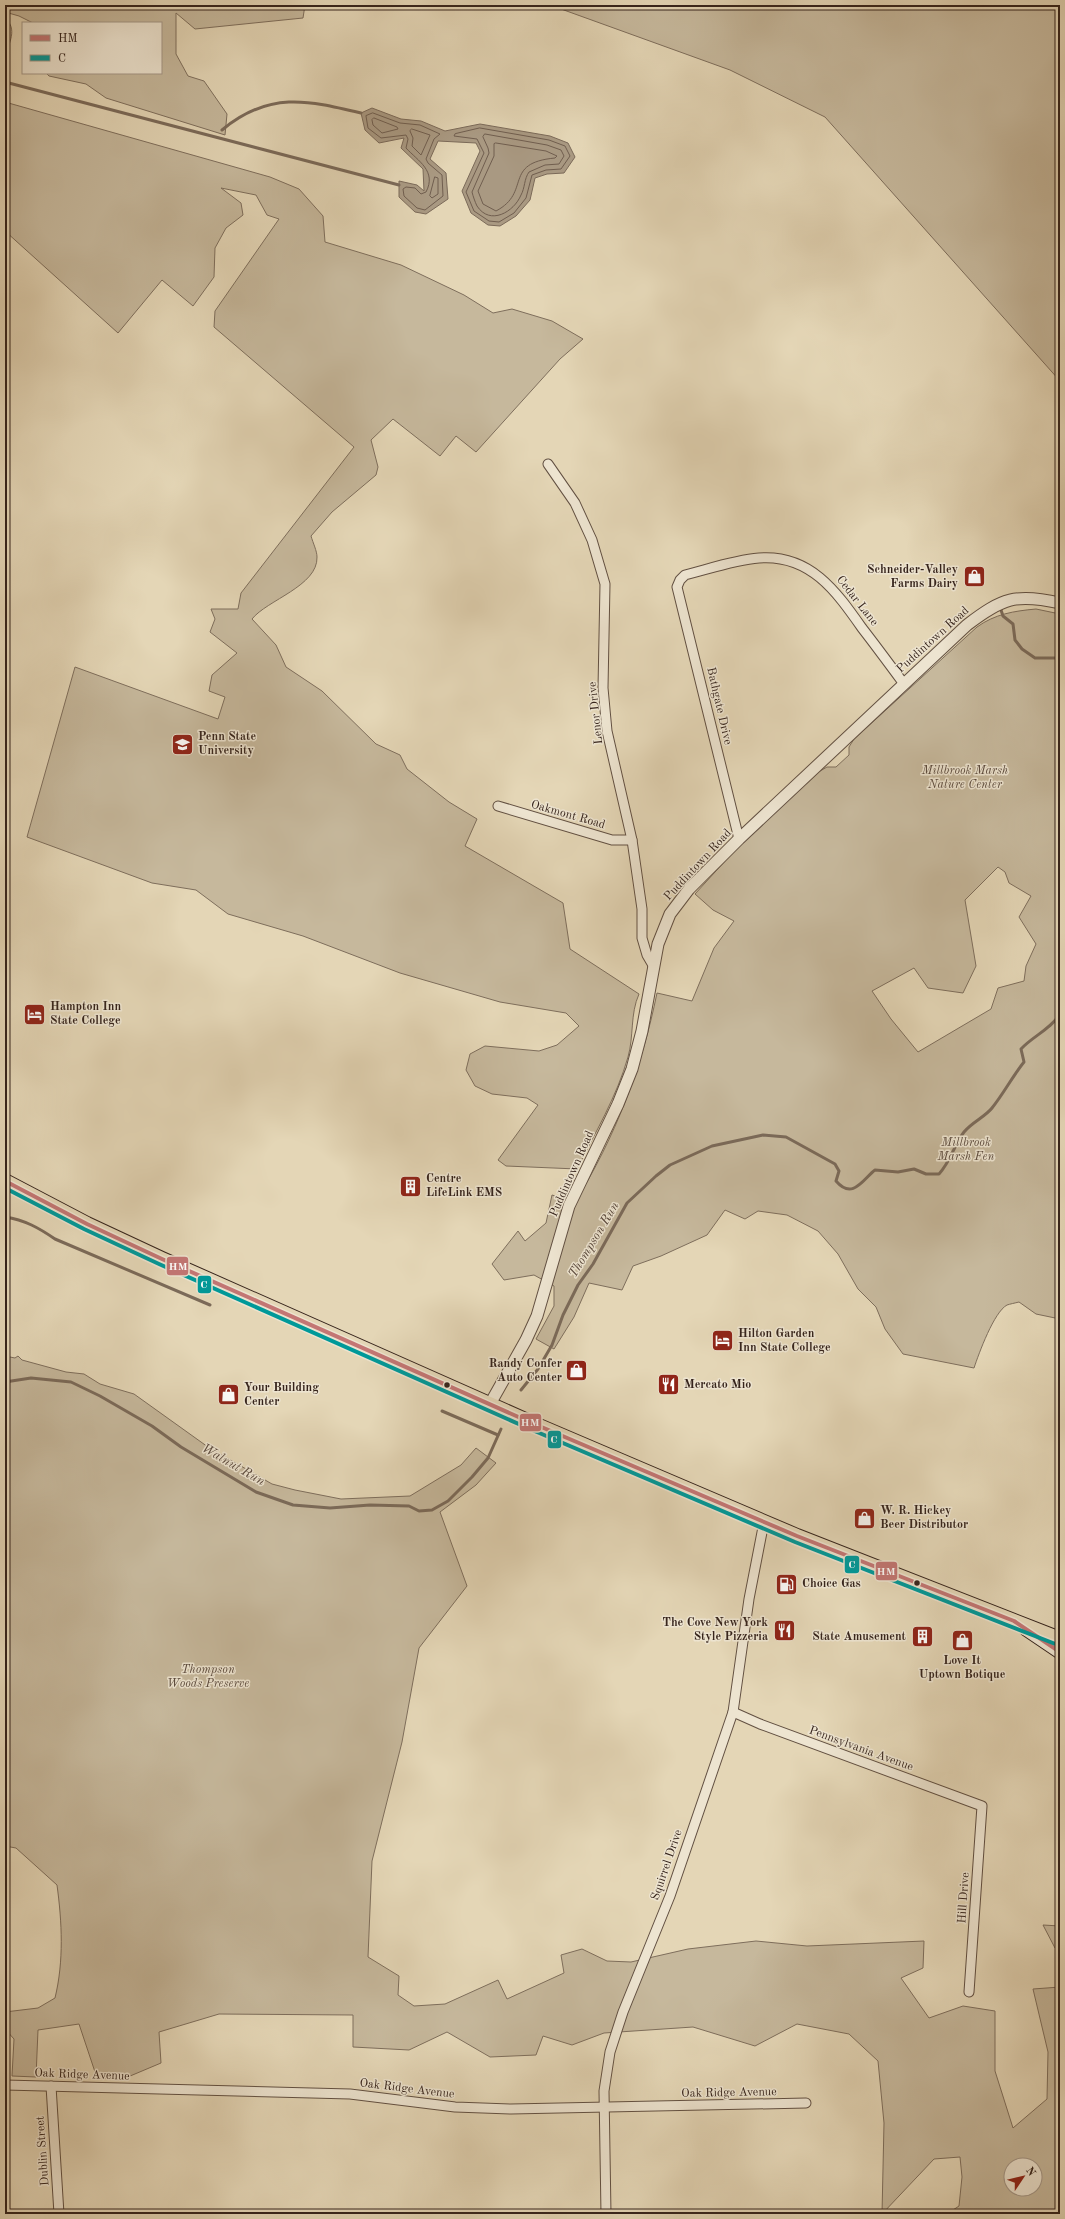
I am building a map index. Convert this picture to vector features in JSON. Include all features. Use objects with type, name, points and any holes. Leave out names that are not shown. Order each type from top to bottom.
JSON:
[{"type":"main road","points":[[5,1181],[87,1224],[162,1259],[490,1404],[764,1522],[1060,1639]]},
{"type":"main road","points":[[1014,1621],[1060,1652]]},
{"type":"street","name":"Lenor Drive","points":[[548,464],[575,503],[592,540],[605,584],[603,688],[607,731],[632,840],[640,896],[642,938],[647,956],[654,967]]},
{"type":"street","name":"Cedar Lane","points":[[680,580],[685,575],[760,558],[782,559],[802,565],[821,577],[836,591],[904,684]]},
{"type":"street","name":"Bathgate Drive","points":[[680,580],[677,587],[739,839]]},
{"type":"street","name":"Puddintown Road","points":[[490,1404],[526,1340],[537,1316],[569,1206],[618,1104],[629,1076],[642,1031],[660,935],[670,914],[685,894],[739,839],[967,625],[997,604],[1023,598],[1060,602]]},
{"type":"street","name":"Oakmont Road","points":[[498,806],[605,838],[632,840]]},
{"type":"street","name":"Squirrel Drive","points":[[606,2214],[604,2108],[606,2069],[623,2012],[670,1896],[732,1712],[749,1599],[764,1522]]},
{"type":"street","name":"Pennsylvania Avenue","points":[[732,1712],[767,1727],[982,1806]]},
{"type":"street","name":"Hill Drive","points":[[969,1992],[982,1806]]},
{"type":"street","name":"Oak Ridge Avenue","points":[[5,2085],[350,2094],[462,2107],[511,2109],[806,2103]]},
{"type":"street","name":"Dublin Street","points":[[51,2086],[59,2214]]},
{"type":"green space","points":[[5,5],[305,5],[303,18],[195,29],[176,13],[176,54],[188,76],[204,81],[227,114],[225,135],[106,98],[86,84],[49,76],[47,74],[162,74],[162,22],[31,22],[19,16],[5,12]]},
{"type":"green space","points":[[550,5],[1060,5],[1060,381],[825,117],[730,70]]},
{"type":"green space","points":[[5,18],[9,22],[12,31],[5,56]]},
{"type":"green space","points":[[5,102],[270,177],[299,189],[323,216],[325,242],[401,265],[464,295],[493,313],[512,309],[552,321],[583,339],[560,359],[476,452],[456,436],[440,456],[393,419],[371,440],[378,467],[376,475],[332,512],[311,536],[317,557],[315,567],[309,576],[301,584],[259,612],[252,619],[276,645],[286,667],[322,691],[376,744],[400,755],[407,769],[449,802],[477,819],[465,846],[563,903],[570,949],[639,994],[634,1009],[630,1049],[623,1072],[605,1114],[577,1169],[506,1166],[498,1160],[538,1105],[527,1098],[492,1094],[475,1086],[466,1070],[470,1054],[485,1046],[539,1051],[557,1045],[579,1026],[566,1013],[500,1002],[400,973],[303,936],[228,914],[196,890],[152,883],[27,837],[75,667],[218,719],[225,697],[209,691],[212,675],[237,653],[210,632],[215,619],[211,609],[238,609],[241,593],[354,447],[214,327],[215,311],[279,219],[267,215],[256,195],[221,188],[241,203],[243,215],[226,228],[215,248],[214,277],[193,306],[162,280],[118,333],[5,231]]},
{"type":"green space","points":[[1036,609],[1060,614],[1060,1319],[1036,1314],[1019,1302],[1007,1305],[1002,1309],[992,1324],[974,1368],[903,1354],[885,1329],[876,1307],[858,1289],[838,1254],[818,1231],[787,1215],[758,1211],[745,1219],[725,1210],[707,1235],[661,1256],[633,1266],[622,1290],[589,1283],[574,1317],[554,1349],[536,1339],[554,1306],[554,1286],[534,1275],[504,1280],[492,1264],[518,1231],[525,1241],[546,1223],[552,1195],[575,1202],[603,1153],[615,1127],[635,1075],[651,1021],[657,993],[692,1001],[714,948],[734,921],[713,910],[695,894],[736,849],[815,774],[827,767],[836,767],[849,755],[849,747],[854,739],[977,627],[998,616],[1012,612]],"holes":[[[998,867],[1005,872],[1009,883],[1031,896],[1019,917],[1036,944],[1026,966],[1024,981],[998,988],[991,1009],[918,1052],[891,1019],[872,991],[914,968],[928,988],[963,993],[976,966],[965,900]]]},
{"type":"green space","name":"Thompson Woods Preserve","points":[[5,1356],[15,1358],[18,1356],[22,1360],[66,1372],[84,1374],[100,1384],[134,1394],[208,1447],[272,1484],[341,1499],[410,1496],[461,1465],[476,1448],[496,1463],[476,1485],[440,1512],[467,1586],[419,1648],[402,1742],[372,1861],[368,1957],[399,1976],[398,1995],[414,2006],[445,2004],[498,1980],[507,1999],[564,1973],[561,1955],[582,1949],[607,1961],[631,1962],[688,1949],[756,1941],[807,1946],[924,1941],[923,1968],[901,1978],[929,2018],[963,2006],[995,2011],[995,2071],[1013,2128],[1047,2099],[1048,2052],[1033,1989],[1060,1987],[1060,2214],[947,2214],[959,2206],[962,2177],[960,2157],[934,2159],[882,2214],[884,2123],[878,2061],[849,2034],[797,2024],[755,2046],[693,2027],[604,2033],[572,2045],[543,2036],[536,2055],[490,2057],[447,2032],[409,2050],[353,2047],[353,2015],[219,2014],[159,2032],[161,2063],[123,2079],[97,2078],[79,2024],[38,2030],[36,2077],[12,2076],[14,2039],[5,2029],[5,2012],[38,2008],[55,1998],[61,1956],[61,1927],[57,1885],[16,1848],[5,1846]]},
{"type":"green space","points":[[1043,1925],[1060,1926],[1060,1950],[1055,1948]]},
{"type":"water","points":[[372,108],[401,119],[421,121],[445,131],[480,124],[550,136],[568,143],[575,157],[564,173],[547,174],[535,178],[530,200],[516,216],[500,226],[488,225],[471,213],[462,191],[480,151],[476,143],[438,141],[430,159],[446,173],[448,199],[426,214],[415,212],[399,197],[399,181],[417,185],[424,191],[423,169],[401,148],[404,138],[379,143],[365,130],[361,113]]},
{"type":"waterway","points":[[5,82],[399,185]]},
{"type":"waterway","points":[[222,130],[239,118],[256,109],[272,104],[306,102],[361,113]]},
{"type":"waterway","points":[[1000,607],[1003,616],[1013,624],[1015,640],[1022,649],[1035,658],[1057,658],[1060,661]]},
{"type":"waterway","name":"Thompson Run","points":[[521,1390],[538,1369],[552,1345],[563,1315],[578,1285],[593,1264],[627,1203],[670,1165],[712,1146],[763,1135],[786,1137],[835,1164],[839,1171],[836,1181],[842,1187],[848,1189],[858,1186],[875,1170],[898,1172],[914,1169],[926,1174],[939,1174],[947,1164],[964,1132],[992,1108],[1024,1062],[1021,1049],[1052,1024],[1060,1014]]},
{"type":"waterway","name":"Thompson Run","points":[[5,1217],[32,1225],[55,1239],[210,1305]]},
{"type":"waterway","name":"Walnut Run","points":[[5,1382],[31,1378],[71,1382],[100,1396],[152,1426],[181,1447],[256,1492],[293,1505],[330,1508],[370,1505],[409,1506],[419,1511],[432,1510],[448,1501],[472,1477],[488,1458],[501,1429]]},
{"type":"waterway","points":[[442,1411],[498,1435]]},
{"type":"transit line","name":"HM","points":[[5,1181],[87,1224],[162,1259],[532,1423],[797,1536],[1014,1621],[1060,1652]]},
{"type":"transit line","name":"C","points":[[5,1188],[84,1229],[159,1264],[530,1429],[795,1542],[1058,1645]]},
{"type":"place","name":"Schneider-Valley Farms Dairy","points":[[974,577]]},
{"type":"place","name":"Penn State University","points":[[182,744]]},
{"type":"place","name":"Hampton Inn State College","points":[[35,1014]]},
{"type":"place","name":"Centre LifeLink EMS","points":[[411,1186]]},
{"type":"place","name":"Hilton Garden Inn State College","points":[[723,1341]]},
{"type":"place","name":"Randy Confer Auto Center","points":[[577,1371]]},
{"type":"place","name":"Mercato Mio","points":[[668,1385]]},
{"type":"place","name":"Your Building Center","points":[[228,1395]]},
{"type":"place","name":"W. R. Hickey Beer Distributor","points":[[864,1518]]},
{"type":"place","name":"Choice Gas","points":[[786,1584]]},
{"type":"place","name":"The Cove New York Style Pizzeria","points":[[784,1630]]},
{"type":"place","name":"State Amusement","points":[[922,1637]]},
{"type":"place","name":"Love It Uptown Botique","points":[[962,1640]]},
{"type":"park label","name":"Millbrook Marsh Nature Center","points":[[965,778]]},
{"type":"park label","name":"Millbrook Marsh Fen","points":[[966,1150]]}]
